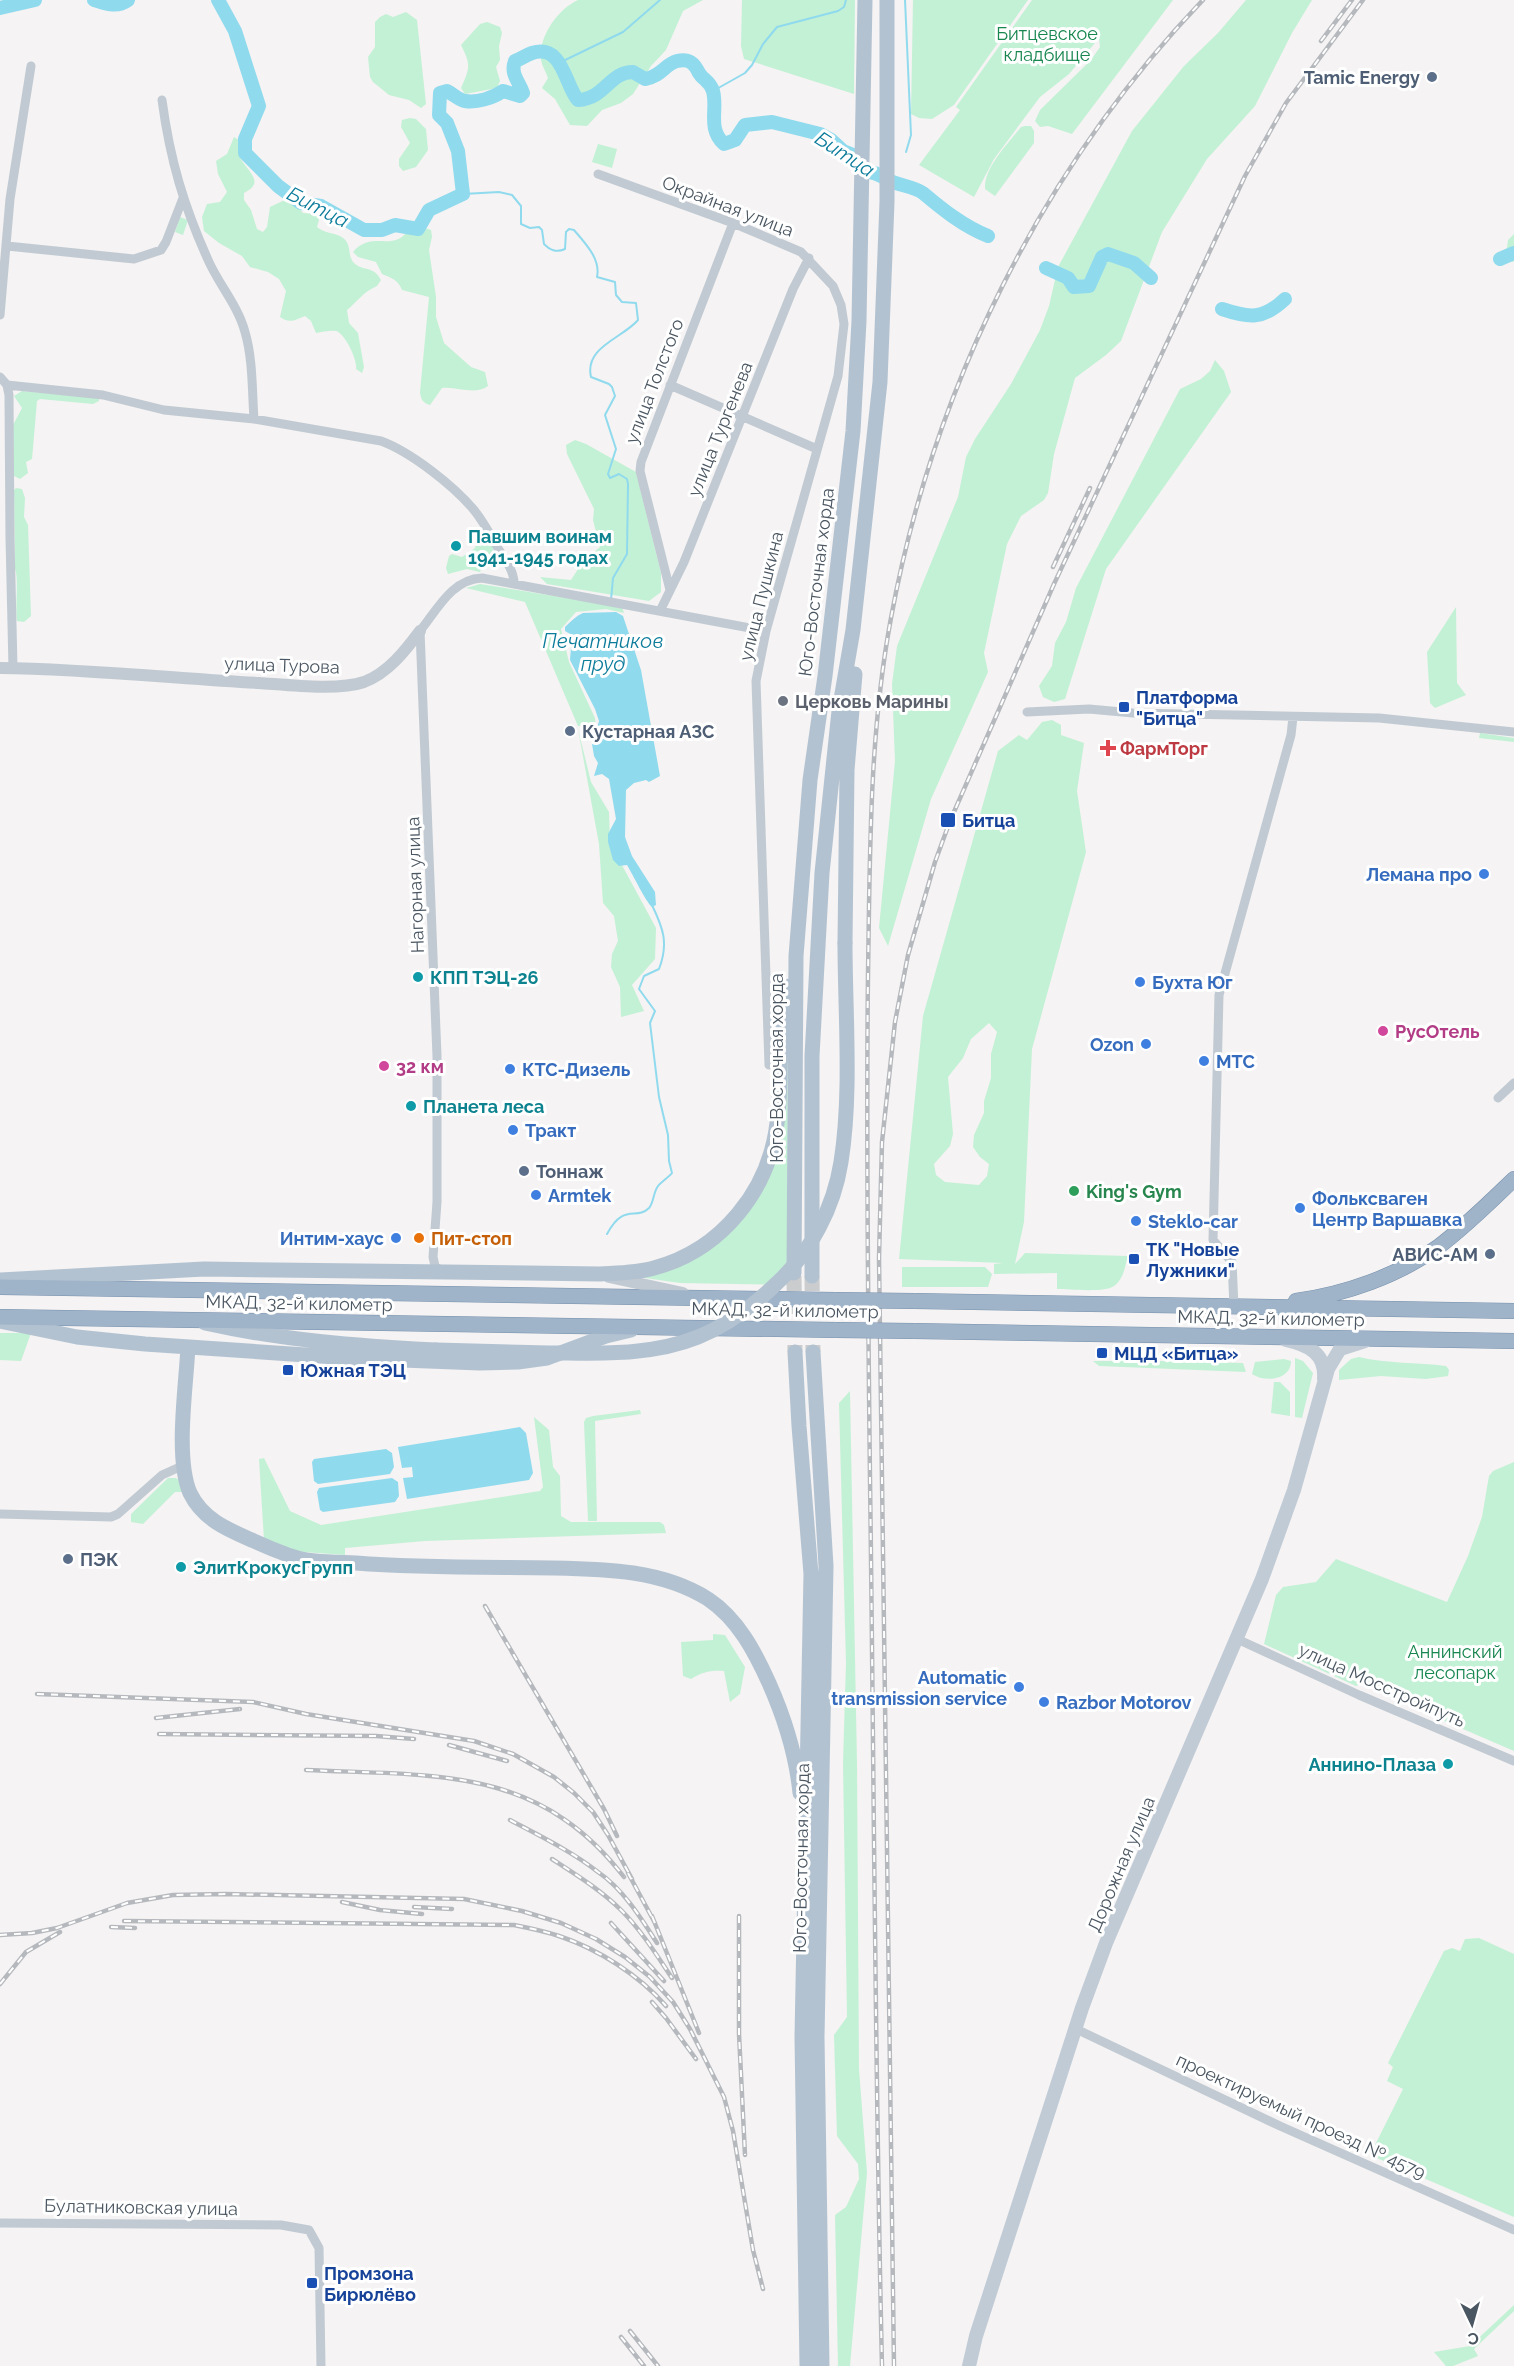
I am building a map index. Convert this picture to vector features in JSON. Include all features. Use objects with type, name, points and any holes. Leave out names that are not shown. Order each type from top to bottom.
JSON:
[{"type":"highway","points":[[1233,1307],[1332,1294],[1416,1262],[1440,1245],[1514,1179]]},
{"type":"highway","name":"МКАД, 32-й километр","points":[[0,1287],[1514,1311]]},
{"type":"highway","name":"МКАД, 32-й километр","points":[[0,1319],[648,1327],[1514,1342]]},
{"type":"main road","name":"Юго-Восточная хорда","points":[[794,1276],[796,956],[810,780],[825,676],[853,431],[859,321],[865,0]]},
{"type":"main road","name":"Юго-Восточная хорда","points":[[812,1276],[812,1067],[822,873],[834,754],[853,630],[880,382],[885,260],[887,0]]},
{"type":"main road","points":[[194,1321],[268,1336],[436,1350],[633,1352],[669,1346],[697,1338],[723,1325],[755,1303],[782,1279],[803,1254],[820,1225],[834,1192],[841,1164],[846,1104],[847,781],[856,665],[853,630]]},
{"type":"main road","points":[[0,1280],[195,1270],[600,1274],[654,1268],[689,1254],[725,1229],[751,1197],[766,1166],[775,1137],[784,1015],[796,956]]},
{"type":"main road","points":[[0,1319],[76,1337],[188,1347],[373,1359],[500,1363],[547,1358],[606,1336],[648,1327]]},
{"type":"main road","points":[[1272,1337],[1303,1344],[1314,1350],[1325,1370],[1324,1382]]},
{"type":"main road","name":"Дорожная улица","points":[[969,2366],[1000,2260],[1106,1943],[1262,1578],[1294,1490],[1328,1369],[1340,1349],[1350,1344],[1376,1339]]},
{"type":"main road","points":[[188,1347],[182,1466],[190,1493],[197,1505],[222,1527],[289,1556],[309,1560],[391,1566],[585,1569],[653,1576],[680,1585],[709,1600],[730,1619],[748,1642],[779,1706],[791,1740],[807,1845]]},
{"type":"main road","name":"Юго-Восточная хорда","points":[[795,1352],[811,1566],[802,2037],[807,2366]]},
{"type":"main road","name":"Юго-Восточная хорда","points":[[813,1352],[826,1566],[817,2037],[822,2366]]},
{"type":"street","points":[[0,315],[8,246],[10,199],[32,66]]},
{"type":"street","points":[[162,100],[169,147],[183,198],[210,265],[239,312],[246,334],[254,419]]},
{"type":"street","name":"Окрайная улица","points":[[598,174],[733,223],[801,252],[833,286]]},
{"type":"street","points":[[8,246],[134,259],[161,250],[183,198]]},
{"type":"street","name":"улица Толстого","points":[[670,590],[640,471],[641,462],[733,223]]},
{"type":"street","name":"улица Тургенева","points":[[660,611],[684,562],[793,289],[809,258]]},
{"type":"street","name":"улица Пушкина","points":[[770,1065],[756,681],[766,631],[838,376],[844,324],[841,305],[833,286]]},
{"type":"street","points":[[0,377],[7,385],[9,395],[13,668]]},
{"type":"street","points":[[7,385],[103,396],[180,412],[254,419],[381,441],[403,452],[457,492],[474,510],[504,557],[513,574],[514,583]]},
{"type":"street","points":[[670,385],[817,449]]},
{"type":"street","name":"улица Турова","points":[[0,668],[266,684],[351,685],[371,679],[390,666],[447,597],[463,583],[482,578],[766,631]]},
{"type":"street","name":"Нагорная улица","points":[[420,631],[437,1056],[437,1185],[432,1246],[435,1266],[444,1272]]},
{"type":"street","points":[[1027,712],[1089,709],[1133,713],[1379,718],[1514,732]]},
{"type":"street","points":[[1233,1307],[1232,1262],[1213,1240],[1219,994],[1288,746],[1293,717]]},
{"type":"street","points":[[1498,1098],[1514,1083]]},
{"type":"street","points":[[408,1272],[421,1266],[432,1246]]},
{"type":"street","points":[[600,1274],[711,1299]]},
{"type":"street","points":[[0,1514],[111,1517],[118,1514],[162,1475],[182,1466]]},
{"type":"street","name":"улица Мосстройпуть","points":[[1237,1639],[1359,1695],[1514,1761]]},
{"type":"street","name":"проектируемый проезд № 4579","points":[[1076,2029],[1280,2126],[1514,2230]]},
{"type":"street","name":"Булатниковская улица","points":[[0,2223],[281,2225],[309,2230],[319,2248],[321,2366]]},
{"type":"green space","points":[[578,0],[703,0],[683,11],[666,50],[651,66],[633,94],[621,103],[602,110],[587,126],[570,125],[555,99],[542,88],[548,78],[541,60],[546,33],[563,10]]},
{"type":"green space","points":[[742,0],[855,0],[854,94],[744,59],[741,46]]},
{"type":"green space","points":[[913,0],[1028,0],[954,105],[932,119],[919,118],[911,114]]},
{"type":"green space","name":"Битцевское кладбище","points":[[1032,0],[1173,0],[1072,134],[1048,126],[1040,127],[1035,121],[1040,110],[1091,60],[1100,47],[1099,38],[1069,74],[1040,97],[994,159],[974,197],[919,165],[960,110],[956,107]]},
{"type":"green space","points":[[1246,0],[1312,0],[1292,33],[1255,106],[1207,159],[1162,232],[1121,341],[1075,378],[1054,454],[1048,493],[1044,500],[1021,516],[1007,544],[984,653],[988,672],[931,799],[888,946],[879,928],[895,761],[892,684],[897,646],[958,497],[966,457],[1011,384],[1040,330],[1049,306],[1058,267],[1132,131],[1184,66],[1218,33]]},
{"type":"green space","points":[[406,12],[417,20],[426,104],[421,108],[409,100],[389,95],[370,77],[368,57],[375,47],[375,22],[386,14],[393,17]]},
{"type":"green space","points":[[487,22],[500,27],[502,33],[499,46],[500,60],[496,67],[500,81],[497,88],[465,94],[461,88],[468,71],[468,62],[461,45],[480,24]]},
{"type":"green space","points":[[416,119],[426,129],[428,150],[416,167],[403,171],[399,166],[399,159],[410,143],[401,127],[402,120]]},
{"type":"green space","points":[[1031,126],[1034,131],[1034,143],[995,196],[985,189],[988,172],[1004,148],[1021,127]]},
{"type":"green space","points":[[234,137],[240,141],[242,161],[254,177],[254,185],[244,193],[244,200],[251,210],[257,229],[263,232],[267,227],[270,207],[289,198],[303,213],[317,214],[319,220],[317,227],[343,238],[348,243],[354,263],[372,270],[381,280],[377,286],[364,294],[347,310],[349,323],[358,333],[364,367],[362,373],[356,369],[350,348],[340,333],[332,331],[316,333],[311,321],[305,316],[290,321],[280,317],[286,291],[279,279],[268,272],[250,267],[242,256],[204,231],[202,217],[207,204],[220,202],[227,192],[218,174],[216,161],[227,154]]},
{"type":"green space","points":[[598,144],[617,149],[612,168],[592,162]]},
{"type":"green space","points":[[180,217],[188,220],[183,235],[175,232]]},
{"type":"green space","points":[[425,228],[431,230],[429,250],[436,297],[436,317],[444,343],[471,367],[485,372],[488,386],[477,390],[442,388],[430,405],[423,401],[420,392],[429,297],[402,290],[394,280],[382,274],[376,262],[358,257],[353,252],[367,243],[394,241],[405,234],[419,232]]},
{"type":"green space","points":[[1514,234],[1514,261],[1512,262],[1497,255],[1507,248],[1508,240]]},
{"type":"green space","points":[[1215,360],[1224,371],[1231,392],[1106,569],[1065,699],[1054,702],[1043,697],[1039,686],[1052,666],[1055,643],[1066,622],[1076,588],[1180,389],[1201,379],[1210,371]]},
{"type":"green space","points":[[22,391],[99,398],[99,401],[93,404],[40,399],[37,401],[32,459],[26,462],[28,473],[20,479],[14,476],[13,472],[13,425],[22,408],[14,396]]},
{"type":"green space","points":[[575,440],[636,472],[661,573],[661,592],[649,601],[547,584],[540,577],[571,580],[583,557],[592,554],[600,547],[593,520],[594,509],[567,454],[566,445]]},
{"type":"green space","points":[[22,489],[25,498],[24,517],[28,525],[31,616],[24,622],[17,621],[14,490]]},
{"type":"green space","points":[[471,529],[490,539],[494,554],[486,560],[480,572],[467,569],[448,574],[446,568],[449,556],[452,554],[462,557],[475,548],[476,544],[469,538]]},
{"type":"green space","points":[[480,584],[622,607],[624,613],[606,609],[576,612],[561,629],[569,662],[595,718],[596,728],[578,726],[525,602],[466,588]]},
{"type":"green space","points":[[1456,607],[1457,683],[1466,695],[1435,708],[1430,703],[1427,652]]},
{"type":"green space","points":[[1052,720],[1061,725],[1061,735],[1084,743],[1077,791],[1086,852],[1032,1049],[1024,1222],[1015,1264],[1025,1253],[1128,1256],[1120,1280],[1114,1286],[1103,1289],[1057,1289],[1057,1273],[994,1274],[994,1264],[1003,1263],[899,1259],[923,1016],[998,751],[1019,735],[1027,740],[1042,722]],"holes":[[[989,1023],[997,1032],[991,1054],[991,1078],[984,1101],[984,1113],[974,1135],[973,1147],[989,1164],[987,1176],[979,1185],[945,1182],[936,1175],[934,1164],[950,1146],[953,1134],[948,1077],[963,1058],[971,1039]]]},
{"type":"green space","points":[[578,729],[591,782],[609,812],[610,843],[656,928],[655,959],[632,985],[644,1011],[621,1017],[620,987],[611,967],[612,954],[618,941],[614,916],[603,903],[599,844]]},
{"type":"green space","points":[[1480,733],[1514,738],[1514,742],[1479,738]]},
{"type":"green space","points":[[788,1032],[787,1285],[680,1283],[638,1277],[744,1217],[759,1197],[770,1176]]},
{"type":"green space","points":[[902,1267],[985,1267],[992,1274],[988,1287],[902,1287]]},
{"type":"green space","points":[[0,1333],[31,1333],[21,1361],[0,1360]]},
{"type":"green space","points":[[1359,1357],[1380,1361],[1446,1366],[1449,1370],[1448,1376],[1426,1379],[1381,1376],[1339,1380],[1339,1370],[1351,1359]]},
{"type":"green space","points":[[1295,1358],[1303,1361],[1313,1373],[1302,1418],[1295,1417]]},
{"type":"green space","points":[[1284,1359],[1291,1361],[1287,1372],[1282,1376],[1270,1379],[1252,1374],[1255,1362]]},
{"type":"green space","points":[[1093,1361],[1243,1363],[1246,1372],[1099,1366]]},
{"type":"green space","points":[[1274,1382],[1280,1382],[1290,1392],[1290,1416],[1271,1413]]},
{"type":"green space","points":[[850,1391],[857,1764],[859,2069],[867,2173],[850,2366],[838,2366],[835,2215],[846,2207],[859,2179],[858,2164],[837,2136],[834,2035],[847,2017],[843,1763],[846,1663],[839,1403]]},
{"type":"green space","points":[[640,1410],[641,1414],[595,1421],[597,1521],[588,1521],[584,1422],[586,1418],[593,1416]]},
{"type":"green space","points":[[534,1417],[549,1430],[553,1467],[560,1476],[561,1516],[571,1522],[660,1522],[664,1525],[666,1533],[425,1541],[345,1548],[345,1555],[291,1551],[264,1540],[259,1459],[264,1458],[290,1511],[321,1525],[540,1491],[543,1487]]},
{"type":"green space","name":"Аннинский лесопарк","points":[[1514,1462],[1514,1751],[1389,1697],[1385,1689],[1367,1682],[1356,1686],[1264,1644],[1276,1595],[1283,1587],[1316,1582],[1336,1559],[1447,1602],[1468,1556],[1482,1517],[1489,1476],[1493,1471]]},
{"type":"green space","points":[[168,1478],[176,1478],[182,1483],[182,1492],[175,1492],[143,1524],[131,1522],[131,1514]]},
{"type":"green space","points":[[713,1634],[725,1635],[745,1667],[740,1694],[730,1702],[724,1671],[707,1672],[691,1679],[683,1676],[681,1642],[713,1640]]},
{"type":"green space","points":[[1479,1938],[1514,1954],[1514,2217],[1370,2155],[1403,2089],[1387,2081],[1393,2067],[1388,2063],[1444,1951],[1452,1948],[1460,1951],[1465,1939]]},
{"type":"green space","points":[[1514,2305],[1514,2311],[1474,2349],[1478,2356],[1453,2366],[1446,2366],[1434,2352],[1470,2346]]},
{"type":"water","name":"Печатников пруд","points":[[616,612],[623,616],[641,670],[660,776],[649,782],[646,780],[634,783],[626,790],[625,837],[632,856],[655,892],[656,905],[652,907],[627,865],[619,866],[613,860],[608,842],[608,834],[616,819],[609,779],[602,774],[594,776],[598,763],[592,744],[599,721],[570,660],[572,635],[565,631],[565,627],[583,613]]},
{"type":"water","points":[[520,1427],[526,1433],[533,1473],[529,1480],[407,1499],[403,1478],[413,1477],[412,1467],[402,1468],[398,1447]]},
{"type":"water","points":[[386,1449],[392,1453],[394,1467],[390,1474],[318,1484],[314,1481],[312,1462],[314,1459]]},
{"type":"water","points":[[392,1478],[398,1482],[399,1496],[395,1502],[323,1512],[320,1510],[317,1492],[319,1488]]},
{"type":"waterway","name":"Битца","points":[[0,8],[35,0]]},
{"type":"waterway","name":"Битца","points":[[94,0],[116,5],[128,0]]},
{"type":"waterway","name":"Битца","points":[[218,0],[235,31],[259,106],[245,139],[245,153],[278,186],[301,203],[321,206],[364,230],[382,230],[395,225],[418,229],[429,210],[463,194],[458,151],[447,123],[439,115],[440,93],[447,91],[465,101],[485,99],[503,91],[520,96],[523,93],[514,74],[515,61],[532,53],[542,52],[550,54],[557,60],[578,100],[595,95],[612,80],[625,73],[633,72],[645,79],[673,63],[681,60],[688,61],[712,88],[714,125],[724,144],[735,140],[745,125],[772,122],[820,134],[843,151],[853,155],[867,172],[876,173],[892,182],[920,191],[961,222],[988,236]]},
{"type":"waterway","points":[[559,63],[623,32],[660,0]]},
{"type":"waterway","points":[[713,91],[745,73],[777,27],[838,11],[844,7],[846,0]]},
{"type":"waterway","points":[[905,0],[911,135],[906,152]]},
{"type":"waterway","points":[[463,194],[499,192],[512,195],[521,206],[521,224],[530,228],[539,227],[542,230],[544,244],[553,250],[565,249],[566,232],[569,229],[574,230],[587,246],[597,264],[597,277],[615,282],[616,295],[622,302],[636,303],[638,320],[606,344],[593,358],[590,367],[591,377],[609,384],[615,396],[605,415],[616,449],[608,474],[610,478],[619,474],[627,479],[628,484],[627,554],[613,578],[611,600]]},
{"type":"waterway","name":"Битца","points":[[1500,259],[1514,253]]},
{"type":"waterway","name":"Битца","points":[[1046,268],[1068,278],[1074,287],[1089,286],[1102,257],[1108,254],[1134,263],[1151,278]]},
{"type":"waterway","name":"Битца","points":[[1222,309],[1248,315],[1263,314],[1285,299]]},
{"type":"waterway","points":[[607,1234],[619,1218],[644,1212],[649,1208],[658,1186],[672,1173],[668,1135],[659,1097],[650,1023],[655,1011],[639,989],[644,976],[659,969],[664,951],[662,929],[652,905]]},
{"type":"tunnel","points":[[794,1276],[795,1352]]},
{"type":"tunnel","points":[[812,1276],[813,1352]]},
{"type":"railway","points":[[882,2366],[867,1100],[869,885],[878,706],[891,618],[910,533],[935,448],[966,366],[1002,286],[1045,209],[1092,135],[1145,65],[1203,0]]},
{"type":"railway","points":[[1321,41],[1352,0]]},
{"type":"railway","points":[[894,2366],[879,1258],[882,1142],[895,1022],[908,955],[935,862],[950,821],[1054,584],[1245,176],[1286,103],[1363,0]]},
{"type":"railway","points":[[1053,567],[1090,488]]},
{"type":"railway","points":[[485,1606],[604,1809],[617,1836]]},
{"type":"railway","points":[[37,1694],[253,1702],[306,1714],[474,1741],[513,1754],[554,1777],[574,1793],[593,1812],[632,1879]]},
{"type":"railway","points":[[156,1718],[240,1709]]},
{"type":"railway","points":[[159,1734],[376,1736],[414,1739]]},
{"type":"railway","points":[[449,1745],[507,1761]]},
{"type":"railway","points":[[306,1770],[440,1777],[480,1784],[519,1796],[556,1814],[591,1840],[624,1877]]},
{"type":"railway","points":[[510,1820],[588,1864],[607,1879],[631,1904],[657,1943]]},
{"type":"railway","points":[[552,1859],[579,1876],[621,1910],[642,1934],[672,1978]]},
{"type":"railway","points":[[628,1873],[655,1923]]},
{"type":"railway","points":[[0,1935],[32,1933],[57,1928],[127,1903],[173,1895],[226,1894],[464,1899],[522,1911],[561,1923],[596,1939],[625,1957],[650,1977],[673,2002],[690,2029],[724,2097],[733,2131],[753,2250],[763,2289]]},
{"type":"railway","points":[[342,1902],[380,1910],[422,1914]]},
{"type":"railway","points":[[414,1907],[452,1909]]},
{"type":"railway","points":[[652,1916],[699,2033]]},
{"type":"railway","points":[[739,1916],[739,2034],[745,2155]]},
{"type":"railway","points":[[124,1921],[514,1925],[559,1936],[588,1948],[631,1974],[666,2006]]},
{"type":"railway","points":[[611,1923],[664,1981]]},
{"type":"railway","points":[[111,1927],[135,1928]]},
{"type":"railway","points":[[0,1984],[26,1952],[60,1932]]},
{"type":"railway","points":[[652,2002],[696,2059]]},
{"type":"railway","points":[[630,2331],[658,2366]]},
{"type":"railway","points":[[621,2337],[644,2366]]},
{"type":"place","name":"Tamic Energy","points":[[1432,77]]},
{"type":"place","name":"Павшим воинам 1941-1945 годах","points":[[456,546]]},
{"type":"place","name":"Церковь Марины","points":[[783,701]]},
{"type":"place","name":"Платформа \"Битца\"","points":[[1124,707]]},
{"type":"place","name":"Кустарная АЗС","points":[[570,731]]},
{"type":"place","name":"ФармТорг","points":[[1108,748]]},
{"type":"place","name":"Битца","points":[[948,820]]},
{"type":"place","name":"Лемана про","points":[[1484,874]]},
{"type":"place","name":"КПП ТЭЦ-26","points":[[418,977]]},
{"type":"place","name":"Бухта Юг","points":[[1140,982]]},
{"type":"place","name":"РусОтель","points":[[1383,1031]]},
{"type":"place","name":"Ozon","points":[[1146,1044]]},
{"type":"place","name":"МТС","points":[[1204,1061]]},
{"type":"place","name":"32 км","points":[[384,1066]]},
{"type":"place","name":"КТС-Дизель","points":[[510,1069]]},
{"type":"place","name":"Планета леса","points":[[411,1106]]},
{"type":"place","name":"Тракт","points":[[513,1130]]},
{"type":"place","name":"Тоннаж","points":[[524,1171]]},
{"type":"place","name":"King's Gym","points":[[1074,1191]]},
{"type":"place","name":"Armtek","points":[[536,1195]]},
{"type":"place","name":"Фольксваген Центр Варшавка","points":[[1300,1208]]},
{"type":"place","name":"Steklo-car","points":[[1136,1221]]},
{"type":"place","name":"Интим-хаус","points":[[396,1238]]},
{"type":"place","name":"Пит-стоп","points":[[419,1238]]},
{"type":"place","name":"АВИС-АМ","points":[[1490,1254]]},
{"type":"place","name":"ТК \"Новые Лужники\"","points":[[1134,1259]]},
{"type":"place","name":"МЦД «Битца»","points":[[1102,1353]]},
{"type":"place","name":"Южная ТЭЦ","points":[[288,1370]]},
{"type":"place","name":"ПЭК","points":[[68,1559]]},
{"type":"place","name":"ЭлитКрокусГрупп","points":[[181,1567]]},
{"type":"place","name":"Automatic transmission service","points":[[1019,1687]]},
{"type":"place","name":"Razbor Motorov","points":[[1044,1702]]},
{"type":"place","name":"Аннино-Плаза","points":[[1448,1764]]},
{"type":"place","name":"Промзона Бирюлёво","points":[[312,2283]]}]
